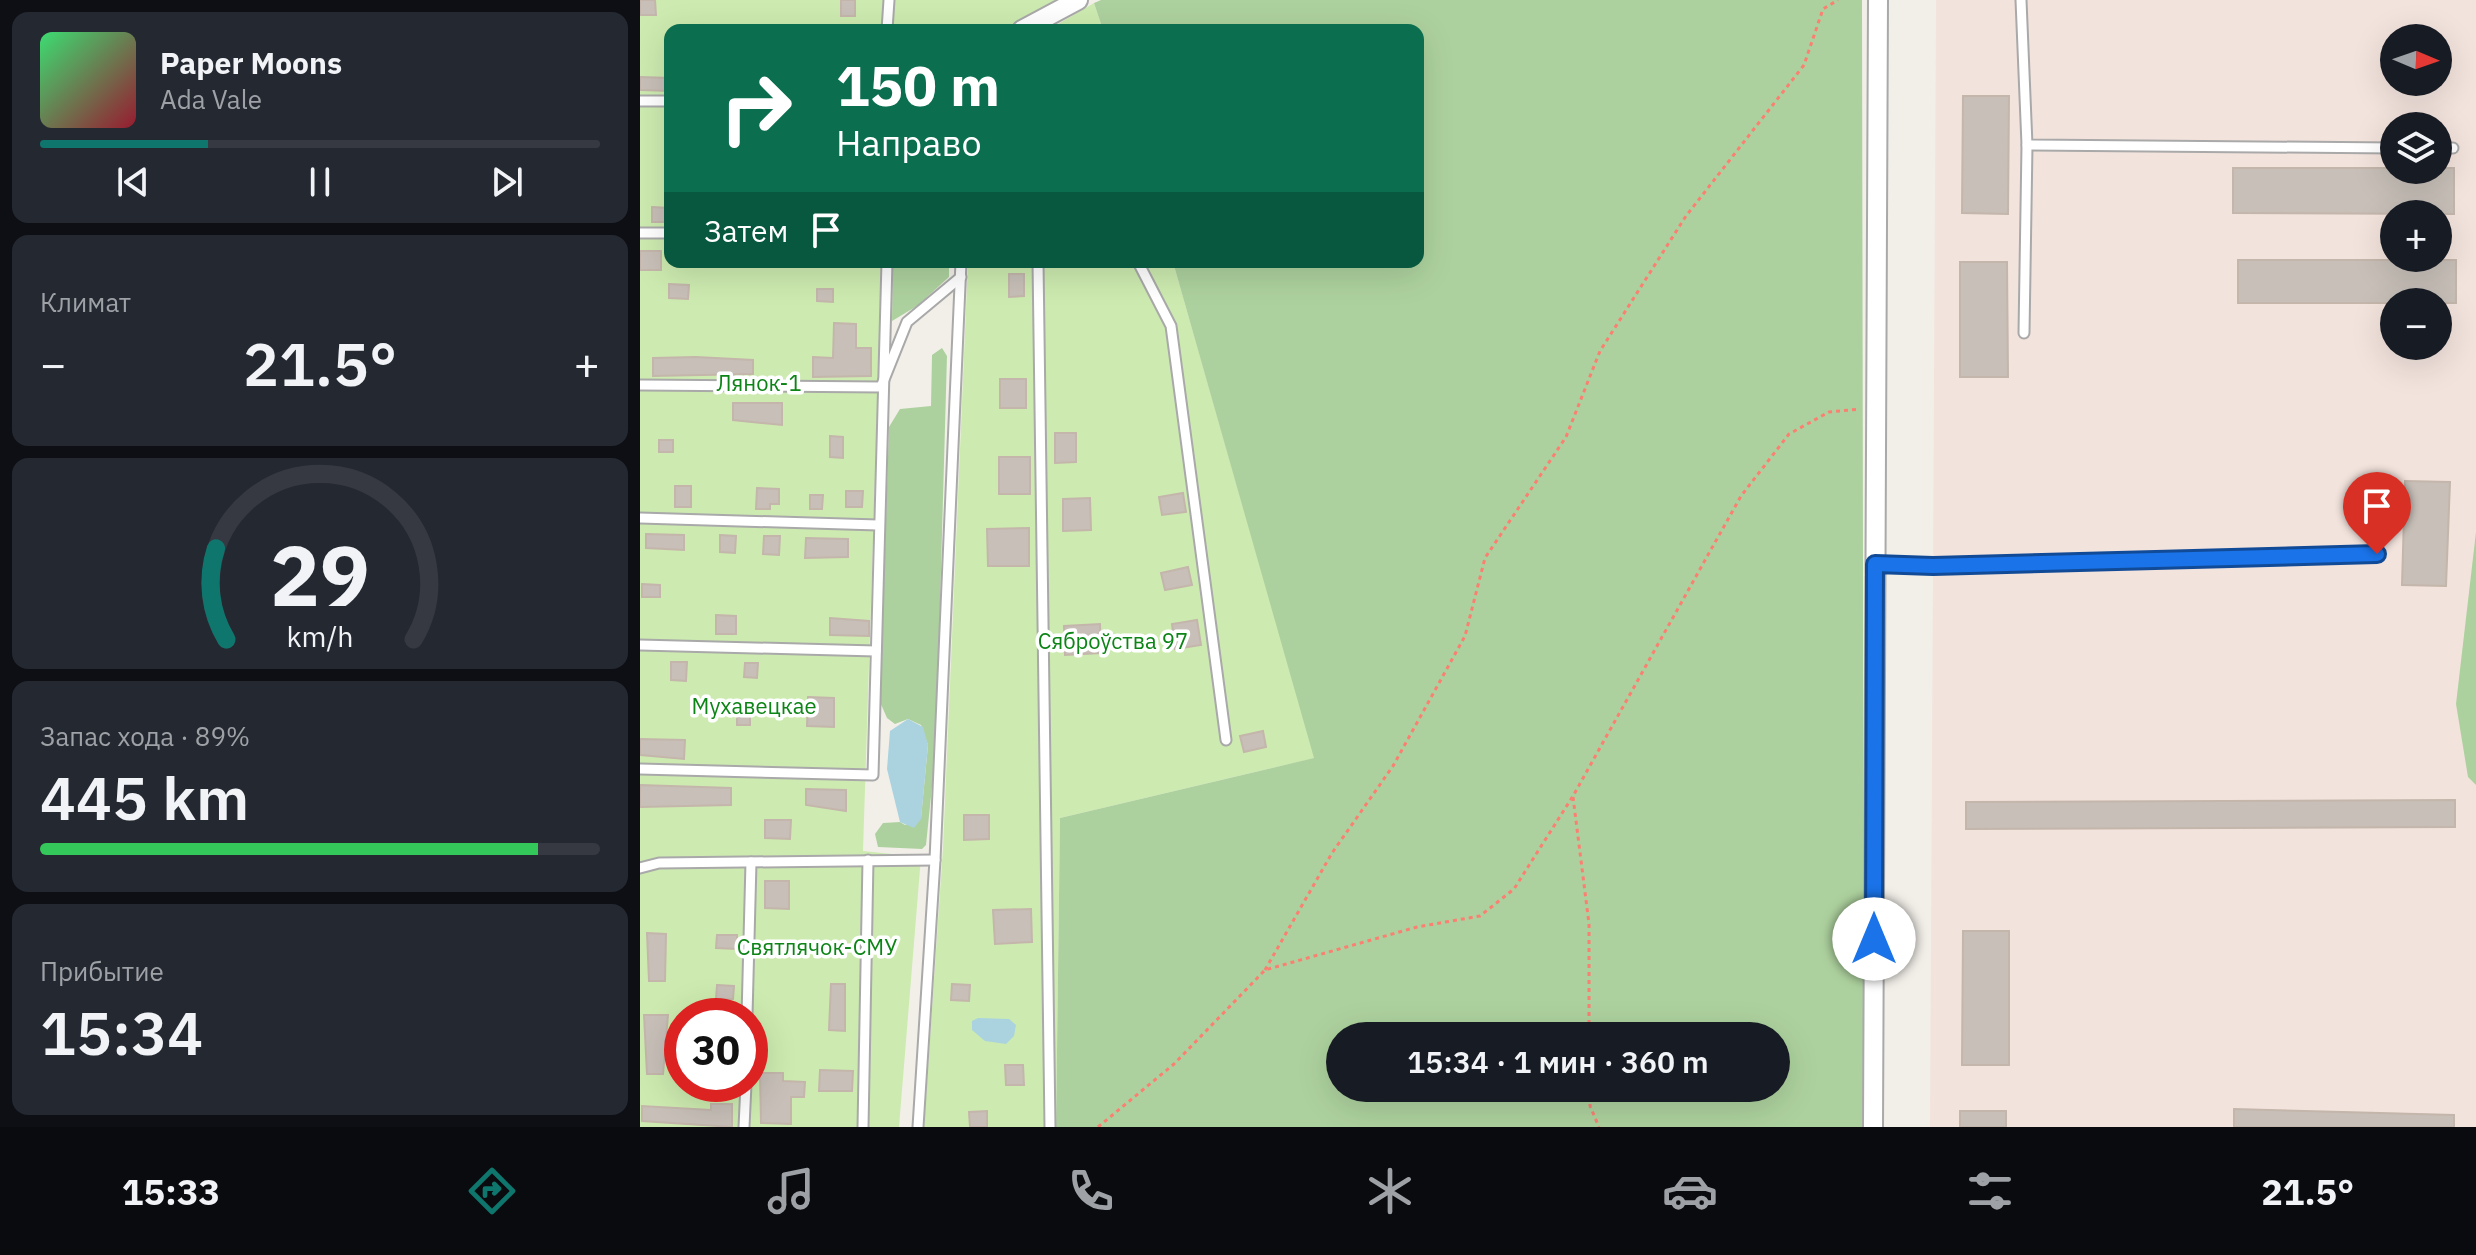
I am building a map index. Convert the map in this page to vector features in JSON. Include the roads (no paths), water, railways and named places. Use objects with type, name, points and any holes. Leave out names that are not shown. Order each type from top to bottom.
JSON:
[{"type":"street","points":[[1038,24],[1078,0]]},
{"type":"street","points":[[1873,1127],[1878,0]]},
{"type":"lane","points":[[887,24],[889,0]]},
{"type":"lane","points":[[2021,0],[2027,145],[2024,333]]},
{"type":"lane","points":[[640,101],[664,101]]},
{"type":"lane","points":[[2027,145],[2380,148]]},
{"type":"lane","points":[[640,233],[664,233]]},
{"type":"lane","points":[[640,769],[873,775],[881,387],[887,268]]},
{"type":"lane","points":[[918,1127],[935,860],[961,268]]},
{"type":"lane","points":[[1038,268],[1050,1127]]},
{"type":"lane","points":[[1141,268],[1171,326],[1226,740]]},
{"type":"lane","points":[[881,387],[907,322],[961,277]]},
{"type":"lane","points":[[640,385],[881,387]]},
{"type":"lane","points":[[640,518],[878,525]]},
{"type":"lane","points":[[1875,564],[1933,566],[2377,554]]},
{"type":"lane","points":[[640,645],[876,651]]},
{"type":"lane","points":[[863,1127],[868,860]]},
{"type":"lane","points":[[640,868],[659,863],[935,860]]},
{"type":"lane","points":[[747,998],[751,862]]},
{"type":"lane","points":[[744,1127],[745,1102]]},
{"type":"water","points":[[908,719],[923,727],[928,745],[921,819],[914,828],[900,822],[887,769],[890,731]]},
{"type":"water","points":[[978,1018],[1009,1019],[1016,1025],[1014,1036],[1006,1044],[985,1041],[972,1030],[972,1021]]},
{"type":"park label","name":"Лянок-1","points":[[759,382]]},
{"type":"park label","name":"Сяброўства 97","points":[[1113,640]]},
{"type":"park label","name":"Мухавецкае","points":[[754,705]]},
{"type":"park label","name":"Святлячок-СМУ","points":[[817,946]]}]
